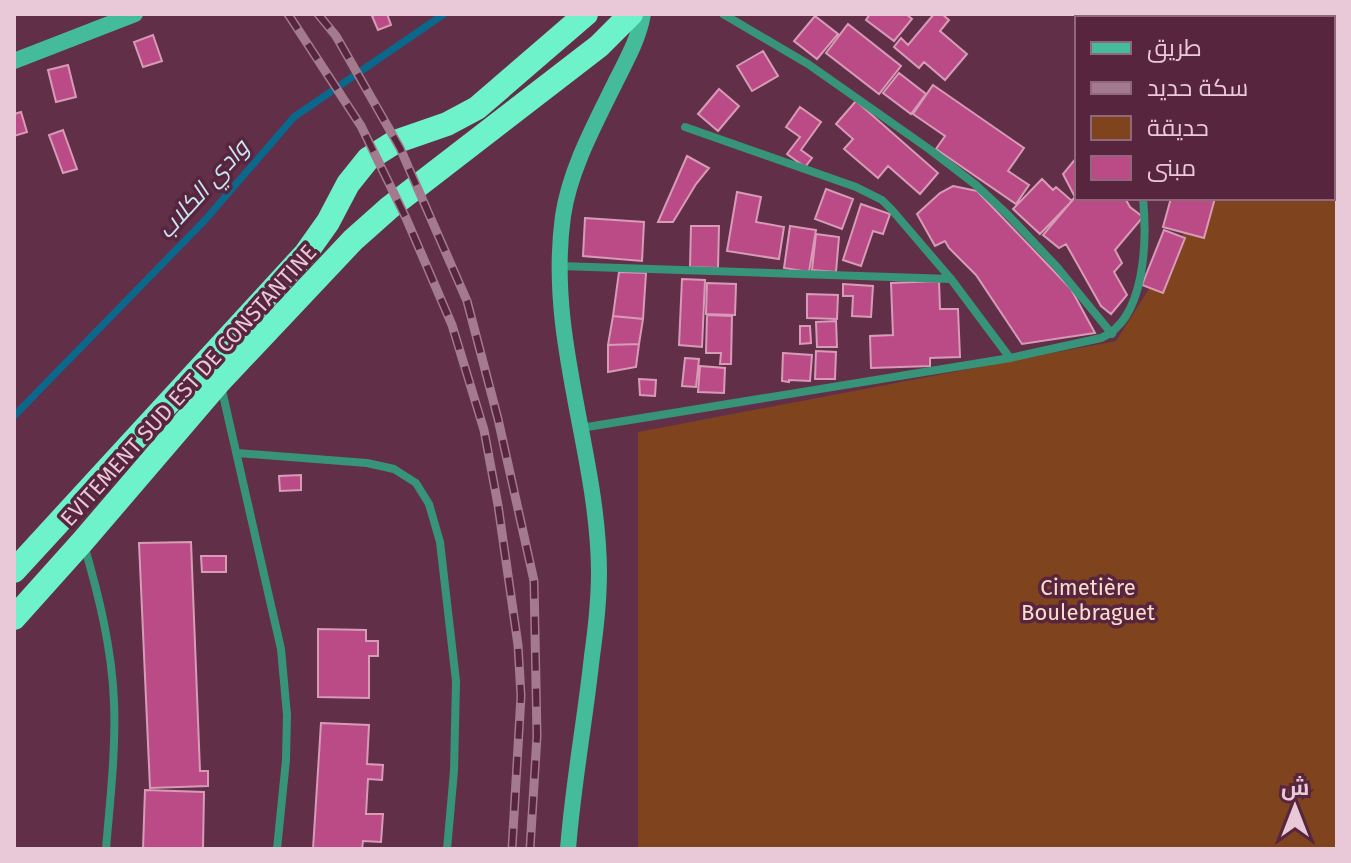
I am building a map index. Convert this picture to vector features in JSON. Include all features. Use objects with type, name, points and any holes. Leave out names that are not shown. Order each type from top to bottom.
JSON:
[{"type":"highway","name":"EVITEMENT SUD EST DE CONSTANTINE","points":[[14,571],[306,253],[361,166],[395,142],[447,124],[477,108],[586,14]]},
{"type":"highway","name":"EVITEMENT SUD EST DE CONSTANTINE","points":[[14,618],[220,381],[353,240],[389,208],[599,46],[631,14]]},
{"type":"street","points":[[14,61],[135,14]]},
{"type":"street","points":[[568,849],[589,687],[599,570],[594,506],[565,347],[559,266],[563,215],[578,163],[636,41],[643,14]]},
{"type":"street","points":[[723,14],[808,64],[976,185],[1057,267],[1112,334]]},
{"type":"street","points":[[685,127],[882,200],[951,279],[1010,358]]},
{"type":"street","points":[[579,428],[1010,358],[1089,342],[1112,334],[1128,313],[1140,278],[1145,250],[1143,200]]},
{"type":"street","points":[[559,266],[951,279]]},
{"type":"street","points":[[220,381],[281,649],[287,715],[277,849]]},
{"type":"street","points":[[237,453],[367,463],[394,469],[416,483],[429,504],[440,542],[456,681],[454,771],[447,849]]},
{"type":"street","points":[[83,541],[107,637],[114,701],[106,849]]},
{"type":"green space","name":"Cimetière Boulebraguet","points":[[1337,74],[1337,849],[638,849],[638,432],[1116,341],[1205,200],[1335,200]]},
{"type":"building","points":[[387,14],[391,25],[378,30],[372,16]]},
{"type":"building","points":[[870,14],[906,14],[912,19],[894,41],[866,20]]},
{"type":"building","points":[[934,14],[942,14],[949,20],[940,31],[967,54],[945,80],[924,62],[919,68],[894,47],[901,38],[908,45]]},
{"type":"building","points":[[815,16],[838,34],[817,59],[794,41]]},
{"type":"building","points":[[848,24],[901,66],[879,94],[826,53]]},
{"type":"building","points":[[153,35],[162,61],[143,67],[134,42]]},
{"type":"building","points":[[763,51],[778,76],[752,91],[737,66]]},
{"type":"building","points":[[68,65],[76,97],[56,102],[48,70]]},
{"type":"building","points":[[899,73],[926,94],[911,114],[883,93]]},
{"type":"building","points":[[933,85],[1024,148],[1008,171],[1029,185],[1016,204],[936,149],[945,136],[913,114]]},
{"type":"building","points":[[719,89],[739,106],[718,131],[698,114]]},
{"type":"building","points":[[856,101],[938,173],[920,194],[888,166],[878,178],[844,149],[853,139],[836,124]]},
{"type":"building","points":[[800,107],[821,122],[801,150],[812,158],[805,167],[787,154],[800,137],[786,127]]},
{"type":"building","points":[[21,112],[27,132],[14,136],[14,114]]},
{"type":"building","points":[[63,130],[77,169],[63,173],[49,135]]},
{"type":"building","points":[[687,156],[709,168],[673,222],[658,222]]},
{"type":"building","points":[[1075,159],[1075,197],[1063,174]]},
{"type":"building","points":[[1042,179],[1072,201],[1040,234],[1013,209]]},
{"type":"building","points":[[953,186],[977,191],[1071,289],[1095,333],[1022,344],[976,275],[945,241],[935,246],[917,214],[940,193]]},
{"type":"building","points":[[826,189],[853,199],[842,229],[815,219]]},
{"type":"building","points":[[737,192],[761,197],[756,222],[784,227],[779,259],[727,251]]},
{"type":"building","points":[[1075,197],[1075,200],[1126,200],[1143,217],[1115,250],[1122,263],[1114,272],[1127,295],[1111,314],[1101,306],[1066,244],[1059,248],[1043,235]]},
{"type":"building","points":[[1170,200],[1214,200],[1204,238],[1163,227]]},
{"type":"building","points":[[861,204],[890,214],[883,234],[873,231],[861,266],[843,260]]},
{"type":"building","points":[[585,218],[644,222],[642,261],[583,256]]},
{"type":"building","points":[[691,226],[719,226],[718,268],[690,267]]},
{"type":"building","points":[[790,226],[816,230],[809,272],[784,268]]},
{"type":"building","points":[[1164,230],[1185,238],[1163,293],[1142,285]]},
{"type":"building","points":[[816,234],[839,237],[836,272],[812,270]]},
{"type":"building","points":[[619,272],[646,273],[643,319],[613,316]]},
{"type":"building","points":[[682,279],[705,280],[702,347],[679,345]]},
{"type":"building","points":[[939,281],[940,309],[958,309],[960,357],[930,358],[930,366],[871,368],[870,336],[893,335],[891,283]]},
{"type":"building","points":[[707,283],[736,284],[735,315],[706,314]]},
{"type":"building","points":[[843,284],[873,286],[871,317],[852,316],[853,296],[843,296]]},
{"type":"building","points":[[807,294],[838,295],[837,319],[807,318]]},
{"type":"building","points":[[707,315],[732,316],[731,364],[720,364],[721,353],[706,353]]},
{"type":"building","points":[[613,316],[643,319],[639,344],[608,345]]},
{"type":"building","points":[[836,321],[837,347],[817,347],[816,322]]},
{"type":"building","points":[[800,326],[810,326],[811,343],[800,344]]},
{"type":"building","points":[[639,344],[636,367],[608,372],[608,345]]},
{"type":"building","points":[[816,351],[836,352],[835,379],[815,379]]},
{"type":"building","points":[[783,353],[812,355],[810,381],[782,381]]},
{"type":"building","points":[[685,358],[699,359],[696,387],[682,386]]},
{"type":"building","points":[[700,366],[725,368],[724,393],[698,392]]},
{"type":"building","points":[[639,379],[656,380],[655,396],[640,395]]},
{"type":"building","points":[[301,475],[301,490],[280,491],[279,476]]},
{"type":"building","points":[[191,542],[200,771],[208,771],[208,786],[150,788],[139,543]]},
{"type":"building","points":[[201,556],[226,556],[226,572],[202,572]]},
{"type":"building","points":[[318,629],[366,630],[366,641],[378,641],[378,656],[369,656],[369,698],[318,697]]},
{"type":"building","points":[[321,723],[369,725],[367,764],[383,765],[382,780],[368,779],[366,814],[383,814],[381,842],[363,841],[362,849],[313,849]]},
{"type":"building","points":[[145,790],[204,792],[203,849],[143,849]]},
{"type":"waterway","name":"وادي الكلاب","points":[[14,416],[205,220],[294,117],[444,14]]},
{"type":"railway","points":[[288,14],[361,126],[406,218],[452,325],[484,430],[518,645],[521,696],[512,849]]},
{"type":"railway","points":[[318,14],[336,36],[400,148],[467,301],[498,419],[534,581],[537,736],[530,849]]}]
